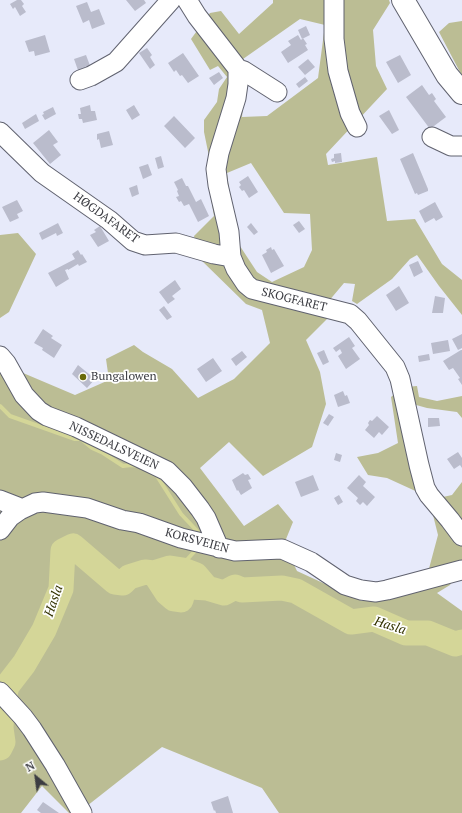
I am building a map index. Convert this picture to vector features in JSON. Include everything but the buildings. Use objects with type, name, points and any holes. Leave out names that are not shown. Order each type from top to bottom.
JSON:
[{"type":"main road","points":[[403,0],[447,75],[462,93]]},
{"type":"street","points":[[80,80],[91,76],[116,62],[171,0]]},
{"type":"street","points":[[187,0],[197,16],[238,69],[244,71],[277,92]]},
{"type":"street","points":[[334,0],[334,39],[338,72],[350,113],[357,127]]},
{"type":"street","name":"SKOGFARET","points":[[238,69],[236,98],[219,153],[216,169],[218,185],[229,232],[223,256],[236,269],[246,284],[252,289],[350,314],[368,332],[395,367],[400,379],[425,488],[462,536]]},
{"type":"street","name":"HØGDAFARET","points":[[0,132],[42,172],[109,220],[133,241],[145,245],[176,243],[223,256]]},
{"type":"street","points":[[432,137],[451,146],[462,146]]},
{"type":"street","name":"NISSEDALSVEIEN","points":[[0,356],[6,363],[24,395],[39,411],[47,416],[76,427],[167,471],[183,487],[200,509],[206,518],[219,548]]},
{"type":"street","points":[[0,500],[18,507],[20,510]]},
{"type":"street","name":"KORSVEIEN","points":[[0,530],[10,517],[20,510],[35,503],[43,502],[87,508],[122,520],[139,523],[181,538],[219,548],[235,551],[286,550],[311,562],[345,585],[370,592],[387,590],[462,570]]},
{"type":"street","points":[[4,697],[32,729],[55,765],[82,813]]},
{"type":"green space","points":[[273,0],[389,0],[390,3],[373,30],[376,66],[387,89],[326,154],[328,165],[377,157],[387,221],[415,219],[442,264],[462,280],[462,315],[417,255],[410,259],[392,279],[357,304],[352,301],[355,284],[344,283],[328,302],[331,315],[306,340],[320,372],[326,404],[312,447],[263,476],[229,442],[200,468],[244,526],[278,504],[293,522],[284,544],[297,571],[362,601],[427,576],[438,535],[431,507],[422,494],[387,478],[368,475],[357,457],[378,453],[398,443],[391,397],[398,391],[406,387],[417,386],[419,397],[437,401],[462,396],[462,418],[457,412],[427,408],[409,403],[414,465],[443,497],[452,495],[462,482],[462,563],[450,585],[437,593],[462,611],[462,813],[279,813],[262,788],[162,747],[78,813],[69,813],[42,786],[21,813],[0,813],[0,354],[16,370],[75,395],[109,380],[106,359],[134,345],[172,369],[198,398],[234,379],[270,343],[262,310],[246,304],[200,259],[194,236],[214,216],[209,187],[212,171],[204,132],[204,120],[217,102],[219,89],[227,77],[218,66],[210,70],[191,39],[210,13],[221,11],[239,34],[273,3]],"holes":[[[300,19],[325,25],[318,78],[267,116],[242,117],[246,77],[243,59]],[[251,163],[284,213],[310,214],[312,250],[304,267],[272,282],[257,272],[236,240],[227,173]]]},
{"type":"green space","points":[[462,21],[462,76],[439,32],[449,23]]},
{"type":"green space","points":[[18,233],[36,254],[9,312],[0,318],[0,235]]},
{"type":"waterway","points":[[0,406],[10,416],[75,439],[81,439],[92,448],[123,466],[137,466]]},
{"type":"waterway","points":[[143,469],[157,476],[181,514],[198,532]]},
{"type":"waterway","name":"Hasla","points":[[0,748],[3,742],[1,728],[2,707],[7,686],[24,664],[44,630],[61,589],[63,551],[73,546],[115,582],[123,583],[129,577],[145,572],[154,573],[170,568],[183,570],[196,575],[207,588],[224,593],[235,587],[242,590],[282,588],[296,591],[351,622],[374,619],[406,633],[428,633],[455,644],[462,642]]},
{"type":"waterway","points":[[183,570],[184,563],[194,552]]},
{"type":"waterway","name":"Hasla","points":[[154,573],[167,593],[174,599],[181,600],[184,589],[191,587],[207,588]]},
{"type":"place","name":"Bungalowen","points":[[83,377]]}]
